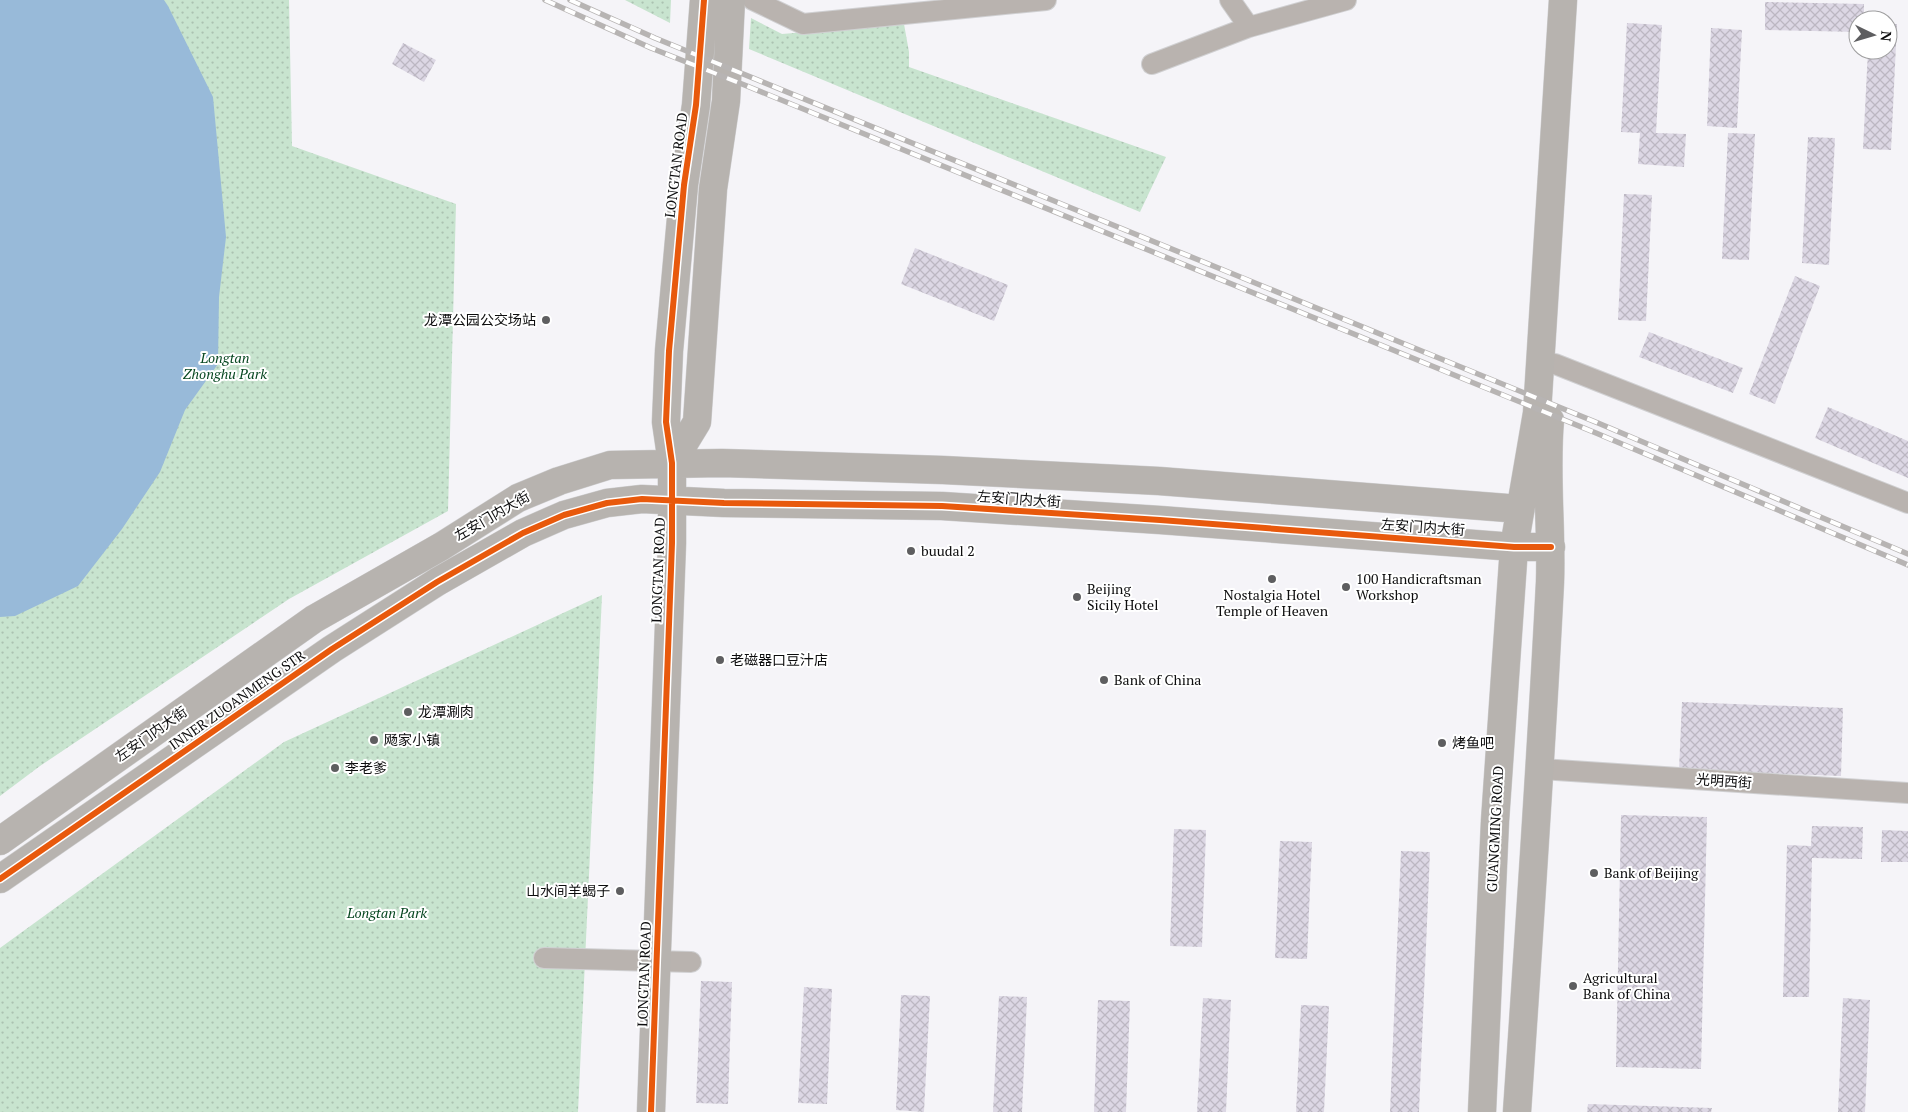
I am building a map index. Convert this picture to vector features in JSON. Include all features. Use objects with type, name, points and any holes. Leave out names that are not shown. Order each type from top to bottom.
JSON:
[{"type":"street","name":"LONGTAN ROAD","points":[[672,464],[650,422],[668,187],[682,104],[687,0]]},
{"type":"street","name":"LONGTAN ROAD","points":[[650,1112],[657,962],[672,500],[672,464],[666,422],[669,351],[684,185],[696,105],[704,0]]},
{"type":"street","name":"LONGTAN ROAD","points":[[672,464],[685,422],[698,188],[709,109],[717,0]]},
{"type":"street","points":[[672,464],[697,422],[713,189],[726,101],[731,0]]},
{"type":"street","points":[[753,0],[803,24],[1046,0]]},
{"type":"street","points":[[1230,0],[1249,26]]},
{"type":"street","points":[[1152,64],[1249,26],[1346,0]]},
{"type":"street","name":"GUANGMING ROAD","points":[[1482,1112],[1495,821],[1514,547],[1537,413],[1563,0]]},
{"type":"street","points":[[1518,1112],[1541,769],[1552,547],[1548,442],[1580,0]]},
{"type":"street","points":[[1555,364],[1908,503]]},
{"type":"street","name":"左安门内大街","points":[[0,841],[314,619],[456,537],[518,498],[559,481],[610,466],[722,463],[943,470],[1160,481],[1520,509]]},
{"type":"street","name":"左安门内大街","points":[[0,879],[332,649],[437,582],[524,533],[564,515],[608,503],[642,499],[952,507],[1160,520],[1514,547],[1552,547]]},
{"type":"street","name":"光明西街","points":[[1541,769],[1908,793]]},
{"type":"street","points":[[544,958],[691,962]]},
{"type":"green space","name":"Longtan Zhonghu Park","points":[[0,0],[289,0],[292,146],[456,204],[448,511],[289,599],[40,766],[0,796]]},
{"type":"green space","points":[[625,0],[671,0],[670,23]]},
{"type":"green space","points":[[751,18],[782,34],[904,24],[909,52],[909,67],[1166,157],[1140,212],[749,49]]},
{"type":"green space","name":"Longtan Park","points":[[602,595],[578,1112],[0,1112],[0,948],[284,742]]},
{"type":"water","points":[[0,0],[164,0],[213,97],[226,237],[219,297],[218,364],[185,410],[160,472],[122,529],[78,586],[15,616],[0,617]]},
{"type":"building","points":[[1765,2],[1864,4],[1864,10],[1848,10],[1848,32],[1765,30]]},
{"type":"building","points":[[1627,23],[1662,25],[1656,133],[1686,134],[1684,167],[1638,164],[1640,133],[1621,132]]},
{"type":"building","points":[[1711,28],[1742,30],[1737,128],[1707,126]]},
{"type":"building","points":[[403,43],[436,60],[424,82],[392,64]]},
{"type":"building","points":[[1867,60],[1895,60],[1891,150],[1863,149]]},
{"type":"building","points":[[1728,133],[1755,134],[1749,260],[1722,259]]},
{"type":"building","points":[[1808,137],[1835,138],[1829,265],[1802,263]]},
{"type":"building","points":[[1624,194],[1652,195],[1646,321],[1618,320]]},
{"type":"building","points":[[915,248],[1008,285],[994,321],[901,284]]},
{"type":"building","points":[[1795,276],[1820,286],[1775,404],[1749,394]]},
{"type":"building","points":[[1649,332],[1743,368],[1733,393],[1639,357]]},
{"type":"building","points":[[1828,407],[1908,441],[1908,478],[1815,438]]},
{"type":"building","points":[[1682,702],[1843,708],[1841,776],[1679,770]]},
{"type":"building","points":[[1621,815],[1707,817],[1701,1069],[1616,1067]]},
{"type":"building","points":[[1812,826],[1863,827],[1862,859],[1812,858],[1809,997],[1783,997],[1787,845],[1811,846]]},
{"type":"building","points":[[1174,829],[1206,830],[1202,947],[1170,946]]},
{"type":"building","points":[[1882,830],[1908,831],[1908,862],[1881,862]]},
{"type":"building","points":[[1280,841],[1312,842],[1307,959],[1275,958]]},
{"type":"building","points":[[1401,851],[1430,852],[1419,1112],[1390,1112]]},
{"type":"building","points":[[701,981],[732,982],[728,1104],[696,1103]]},
{"type":"building","points":[[804,987],[832,989],[827,1104],[798,1103]]},
{"type":"building","points":[[901,995],[930,996],[924,1112],[896,1110]]},
{"type":"building","points":[[999,996],[1027,997],[1022,1112],[993,1112]]},
{"type":"building","points":[[1203,998],[1231,1000],[1226,1112],[1197,1112]]},
{"type":"building","points":[[1843,998],[1870,1000],[1865,1112],[1838,1112]]},
{"type":"building","points":[[1098,1000],[1130,1001],[1126,1112],[1094,1112]]},
{"type":"building","points":[[1301,1005],[1329,1006],[1324,1112],[1296,1112]]},
{"type":"building","points":[[1588,1104],[1712,1108],[1711,1112],[1587,1112]]},
{"type":"railway","points":[[545,0],[651,48],[1596,433],[1908,565]]},
{"type":"railway","points":[[570,0],[655,38],[1598,423],[1908,554]]},
{"type":"cycle path","points":[[651,1112],[672,543],[672,463],[666,422],[669,351],[684,185],[696,105],[704,0]]},
{"type":"cycle path","name":"INNER ZUOANMENG STR","points":[[0,879],[332,649],[437,582],[523,533],[564,515],[607,503],[642,499],[724,503],[942,506],[1160,520],[1514,547],[1551,547]]},
{"type":"place","name":"龙潭公园公交场站","points":[[546,320]]},
{"type":"place","name":"buudal 2","points":[[911,551]]},
{"type":"place","name":"Nostalgia Hotel Temple of Heaven","points":[[1272,579]]},
{"type":"place","name":"100 Handicraftsman Workshop","points":[[1346,587]]},
{"type":"place","name":"Beijing Sicily Hotel","points":[[1077,597]]},
{"type":"place","name":"老磁器口豆汁店","points":[[720,660]]},
{"type":"place","name":"Bank of China","points":[[1104,680]]},
{"type":"place","name":"龙潭涮肉","points":[[408,712]]},
{"type":"place","name":"飏家小镇","points":[[374,740]]},
{"type":"place","name":"烤鱼吧","points":[[1442,743]]},
{"type":"place","name":"李老爹","points":[[335,768]]},
{"type":"place","name":"Bank of Beijing","points":[[1594,873]]},
{"type":"place","name":"山水间羊蝎子","points":[[620,891]]},
{"type":"place","name":"Agricultural Bank of China","points":[[1573,986]]}]
